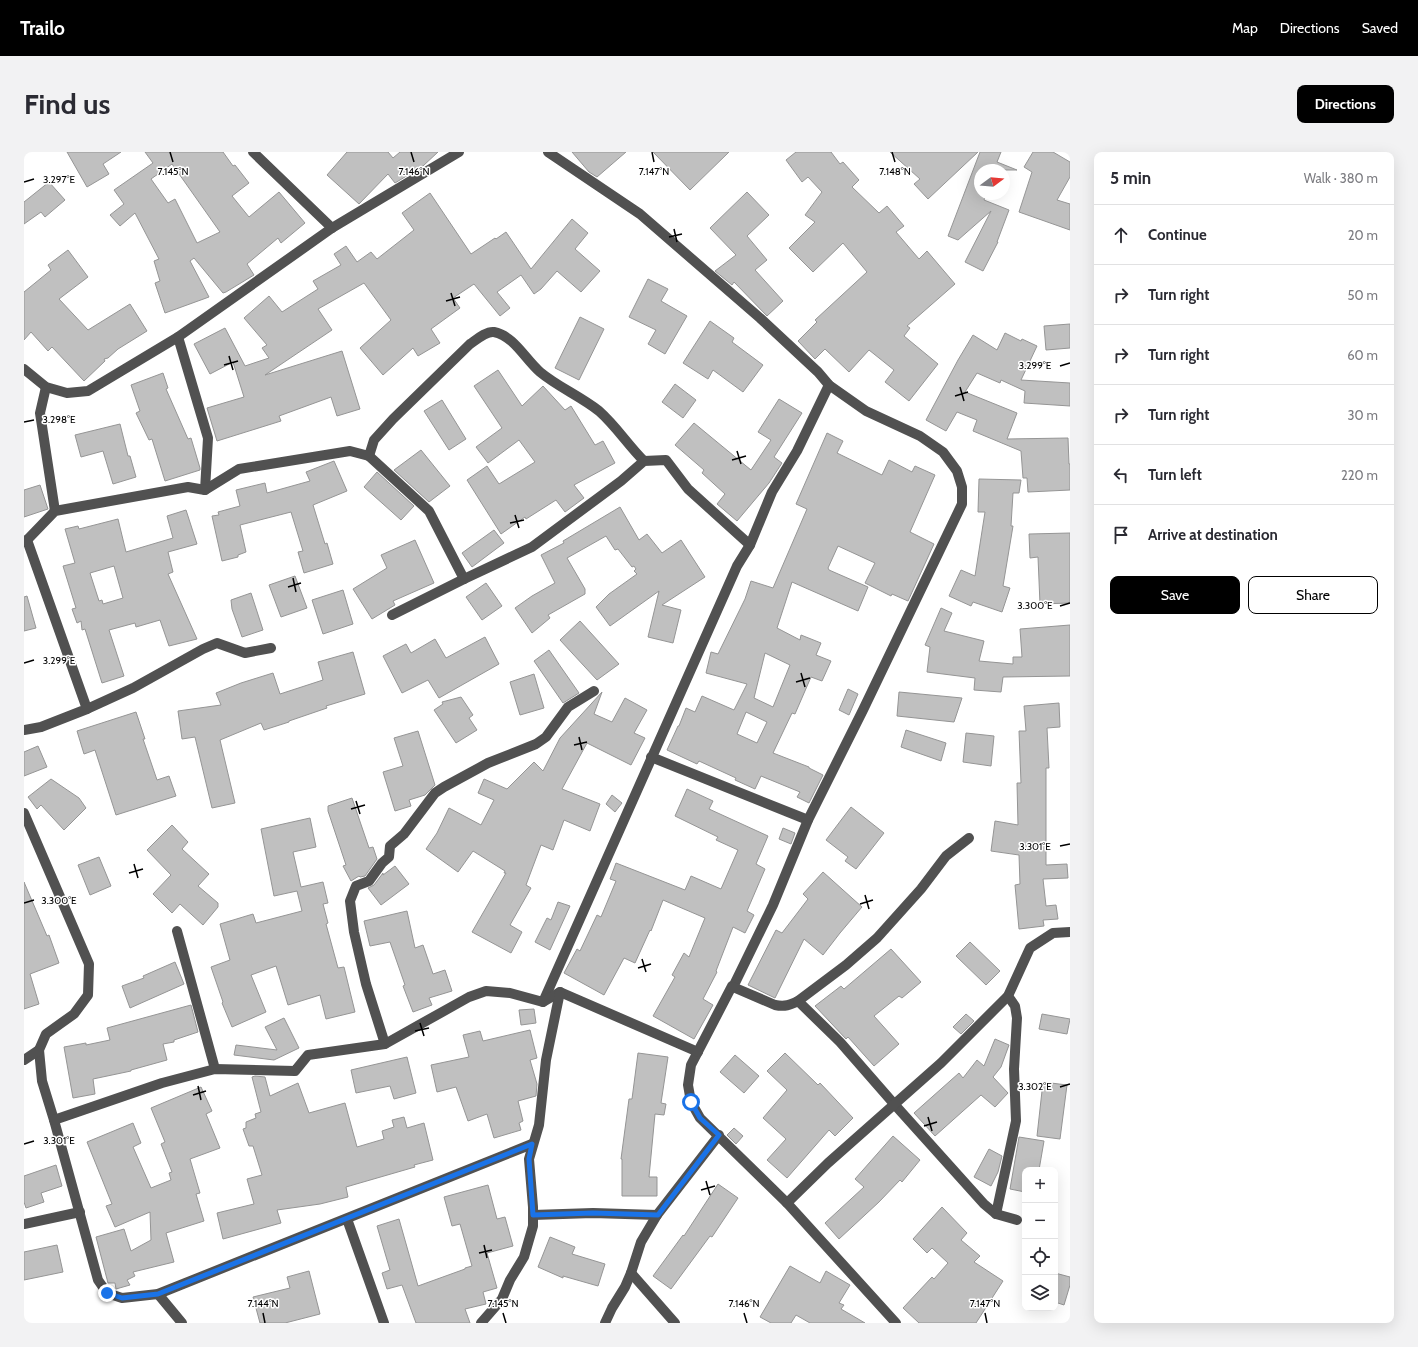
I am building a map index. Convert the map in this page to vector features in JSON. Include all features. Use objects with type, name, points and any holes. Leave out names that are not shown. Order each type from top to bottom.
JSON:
[{"type":"street","points":[[253,152],[332,228]]},
{"type":"street","points":[[24,369],[46,387],[67,393],[88,392],[178,337],[332,228],[459,152]]},
{"type":"street","points":[[548,152],[640,214],[760,318],[818,372],[829,385],[866,411],[920,436],[944,452],[957,471],[962,487],[962,504],[863,710],[808,820],[773,905],[733,988],[732,986],[691,1066],[688,1085],[691,1102],[700,1118],[787,1203],[896,1323]]},
{"type":"street","points":[[369,456],[374,440],[394,419],[470,344],[484,334],[492,332],[501,335],[514,344],[539,371],[597,410],[610,421],[644,461]]},
{"type":"street","points":[[178,337],[208,438],[205,490]]},
{"type":"street","points":[[543,1002],[737,566],[750,545],[772,492],[797,451],[829,385]]},
{"type":"street","points":[[46,387],[40,413],[55,511]]},
{"type":"street","points":[[87,709],[26,541],[55,511],[188,487],[205,490],[239,469],[350,451],[369,456],[429,511],[464,579]]},
{"type":"street","points":[[392,615],[532,547],[621,481],[644,461],[666,460],[688,489],[750,545]]},
{"type":"street","points":[[24,730],[41,726],[87,709],[133,688],[203,649],[218,643],[245,653],[271,648]]},
{"type":"street","points":[[385,1044],[366,984],[354,932],[350,901],[356,886],[369,881],[388,857],[390,846],[404,834],[435,793],[488,763],[536,744],[546,737],[568,707],[594,691]]},
{"type":"street","points":[[651,757],[808,820]]},
{"type":"street","points":[[24,813],[89,964],[88,995],[74,1014],[46,1034],[39,1050],[42,1081],[98,1280],[107,1293],[122,1298],[158,1294],[532,1144]]},
{"type":"street","points":[[733,988],[782,1007],[790,1006],[798,1001],[846,965],[877,938],[921,889],[946,856],[969,838]]},
{"type":"street","points":[[177,931],[215,1069]]},
{"type":"street","points":[[787,1203],[828,1163],[895,1105],[940,1063],[1008,996],[1030,948],[1053,934],[1070,932]]},
{"type":"street","points":[[54,1120],[162,1083],[215,1069],[295,1071],[308,1055],[385,1044],[469,997],[486,991],[510,993],[543,1002],[560,992]]},
{"type":"street","points":[[560,992],[698,1052]]},
{"type":"street","points":[[483,1322],[502,1299],[510,1280],[524,1257],[533,1226],[529,1159],[532,1144],[539,1125],[546,1060],[560,992]]},
{"type":"street","points":[[996,1214],[1016,1121],[1014,1069],[1017,1018],[1015,1006],[1008,996]]},
{"type":"street","points":[[798,1001],[840,1042],[984,1204],[996,1214],[1017,1220]]},
{"type":"street","points":[[24,1060],[39,1050]]},
{"type":"street","points":[[605,1323],[632,1273],[641,1242],[658,1215],[719,1135]]},
{"type":"street","points":[[24,1224],[80,1212]]},
{"type":"street","points":[[533,1215],[593,1213],[658,1215]]},
{"type":"street","points":[[347,1218],[384,1323]]},
{"type":"street","points":[[632,1273],[675,1323]]},
{"type":"street","points":[[158,1294],[182,1323]]},
{"type":"building","points":[[67,152],[121,152],[103,164],[109,174],[87,187]]},
{"type":"building","points":[[145,152],[223,152],[233,166],[235,165],[249,183],[232,196],[249,217],[279,192],[305,223],[281,243],[278,238],[247,264],[254,275],[223,293],[194,258],[190,261],[209,297],[165,313],[155,283],[160,281],[154,261],[159,259],[135,213],[120,226],[110,215],[124,204],[114,190],[153,163]],"holes":[[[172,164],[220,232],[197,243],[175,199],[168,203],[151,179]]]},
{"type":"building","points":[[347,152],[388,152],[393,158],[400,152],[438,152],[423,166],[395,183],[388,174],[359,204],[327,175]]},
{"type":"building","points":[[572,152],[626,152],[597,177],[589,172]]},
{"type":"building","points":[[653,152],[729,152],[690,190]]},
{"type":"building","points":[[796,152],[831,152],[840,164],[843,162],[859,180],[852,187],[879,213],[887,206],[904,226],[896,232],[919,259],[927,251],[955,284],[907,326],[910,328],[904,336],[938,364],[909,401],[885,382],[894,370],[869,350],[849,372],[825,349],[815,359],[798,341],[817,322],[815,320],[867,272],[843,243],[813,272],[789,248],[815,222],[805,215],[822,192],[808,177],[802,182],[786,160]]},
{"type":"building","points":[[890,152],[978,152],[928,199],[914,184],[920,179]]},
{"type":"building","points":[[980,152],[1001,152],[997,162],[1002,164],[975,164]]},
{"type":"building","points":[[1033,152],[1053,152],[1070,162],[1070,177],[1057,200],[1070,204],[1070,230],[1019,212],[1032,172],[1024,167]]},
{"type":"building","points":[[974,168],[974,200],[984,200],[1009,210],[998,242],[983,271],[965,262],[991,211],[958,240],[948,236]]},
{"type":"building","points":[[49,182],[65,200],[45,217],[41,212],[24,224],[24,202]]},
{"type":"building","points":[[747,192],[769,215],[747,236],[767,260],[755,270],[783,301],[767,316],[734,282],[732,285],[715,271],[736,255],[710,228]]},
{"type":"building","points":[[430,193],[471,254],[506,232],[531,269],[572,219],[588,233],[575,249],[600,271],[581,292],[557,271],[541,289],[534,294],[521,275],[497,292],[510,308],[500,316],[474,284],[453,298],[460,308],[431,329],[440,343],[418,356],[413,348],[383,375],[360,348],[391,320],[364,283],[318,309],[332,330],[265,375],[342,351],[360,409],[337,416],[331,397],[279,416],[281,421],[217,441],[207,408],[244,397],[233,362],[210,374],[194,344],[225,328],[245,366],[269,358],[262,348],[267,345],[244,318],[269,296],[282,312],[318,289],[313,281],[341,265],[334,254],[346,246],[357,262],[371,252],[377,259],[414,230],[402,213]]},
{"type":"building","points":[[68,250],[88,277],[59,299],[88,330],[130,304],[147,331],[118,349],[108,358],[104,359],[105,361],[84,381],[52,347],[48,351],[31,332],[24,340],[24,292],[51,270],[48,265]]},
{"type":"building","points":[[648,279],[668,289],[661,301],[687,316],[665,354],[648,344],[656,330],[629,317]]},
{"type":"building","points":[[580,317],[604,329],[579,380],[555,368]]},
{"type":"building","points":[[710,321],[734,338],[732,342],[763,365],[743,392],[713,370],[708,379],[683,363]]},
{"type":"building","points":[[1070,324],[1070,348],[1046,350],[1044,326]]},
{"type":"building","points":[[1005,333],[1021,341],[1022,339],[1037,346],[1021,380],[1070,383],[1070,406],[1024,403],[1025,391],[1001,380],[1000,383],[977,373],[965,392],[1017,413],[1007,439],[1068,438],[1070,490],[1028,492],[1027,478],[1023,478],[1021,451],[973,431],[977,420],[957,412],[946,431],[926,420],[973,335],[997,350]]},
{"type":"building","points":[[498,370],[522,406],[543,386],[565,410],[571,406],[595,445],[603,441],[615,463],[574,485],[584,498],[565,512],[556,500],[526,519],[525,517],[501,534],[467,480],[487,466],[499,484],[535,462],[519,440],[488,463],[476,447],[502,428],[474,386]]},
{"type":"building","points":[[163,373],[168,388],[166,389],[188,439],[191,438],[200,468],[200,470],[165,481],[152,439],[149,440],[136,413],[140,411],[131,385]]},
{"type":"building","points":[[675,384],[696,400],[683,418],[662,402]]},
{"type":"building","points":[[779,399],[802,413],[774,457],[782,463],[769,483],[737,521],[717,504],[725,494],[702,473],[704,470],[675,445],[694,423],[751,470],[771,440],[758,432]]},
{"type":"building","points":[[442,400],[466,439],[449,450],[424,411]]},
{"type":"building","points":[[120,424],[128,456],[130,456],[136,477],[113,484],[103,451],[81,457],[75,435]]},
{"type":"building","points":[[827,433],[843,441],[837,453],[882,475],[889,460],[912,472],[915,466],[935,475],[910,532],[934,544],[908,601],[892,594],[891,596],[865,583],[875,563],[838,546],[828,568],[829,570],[868,587],[858,611],[792,582],[777,628],[800,640],[801,635],[821,643],[816,655],[831,661],[822,681],[811,677],[795,714],[792,713],[773,753],[809,767],[823,775],[809,803],[797,797],[800,792],[761,776],[755,789],[735,780],[736,778],[699,761],[697,764],[667,750],[686,708],[695,712],[702,696],[734,710],[747,684],[706,673],[711,652],[718,654],[745,599],[751,581],[773,588],[807,509],[796,504]],"holes":[[[765,653],[790,665],[773,707],[754,698]],[[746,712],[767,722],[757,743],[737,734]]]},
{"type":"building","points":[[421,450],[450,486],[429,502],[394,470]]},
{"type":"building","points":[[334,461],[347,491],[313,505],[333,564],[304,573],[298,552],[303,551],[291,512],[240,525],[246,552],[238,555],[238,557],[222,561],[212,516],[219,515],[218,512],[240,506],[236,490],[265,483],[267,493],[310,481],[306,472]]},
{"type":"building","points":[[377,472],[414,506],[401,520],[364,487]]},
{"type":"building","points":[[979,479],[1021,480],[1019,493],[1013,493],[1011,526],[1013,526],[1003,586],[1010,588],[1002,612],[973,602],[971,606],[949,596],[961,570],[975,576],[985,512],[978,512]]},
{"type":"building","points":[[40,485],[48,509],[24,517],[24,490]]},
{"type":"building","points":[[620,507],[639,540],[647,534],[662,553],[681,540],[705,577],[662,605],[681,610],[673,643],[648,637],[659,591],[610,626],[596,607],[609,594],[637,574],[634,571],[636,569],[634,566],[632,567],[618,549],[615,550],[606,536],[567,558],[585,589],[585,594],[548,615],[550,618],[532,633],[515,608],[555,583],[541,555],[564,543],[563,541]]},
{"type":"building","points":[[186,510],[197,544],[168,552],[173,572],[168,574],[197,639],[169,646],[160,620],[136,627],[135,623],[109,630],[124,676],[102,683],[85,629],[82,630],[81,621],[77,623],[72,609],[76,608],[63,566],[75,563],[65,529],[78,526],[79,529],[118,519],[126,552],[173,538],[167,516]],"holes":[[[114,566],[123,598],[103,604],[102,600],[99,601],[90,573]]]},
{"type":"building","points":[[494,530],[504,543],[472,567],[462,553]]},
{"type":"building","points":[[1070,533],[1070,603],[1040,604],[1038,557],[1030,558],[1029,534]]},
{"type":"building","points":[[415,540],[434,583],[393,601],[395,605],[372,619],[353,589],[387,568],[381,555]]},
{"type":"building","points":[[295,576],[307,608],[281,617],[269,585]]},
{"type":"building","points":[[486,583],[502,606],[482,620],[466,597]]},
{"type":"building","points":[[343,590],[353,624],[323,634],[312,600]]},
{"type":"building","points":[[251,593],[263,630],[242,637],[232,609],[231,600]]},
{"type":"building","points":[[27,596],[36,628],[24,631],[24,597]]},
{"type":"building","points":[[941,608],[952,613],[944,631],[984,641],[979,661],[1013,664],[1013,657],[1022,657],[1020,629],[1070,625],[1070,676],[1003,677],[1001,692],[974,690],[975,678],[927,672],[930,647],[925,645]]},
{"type":"building","points":[[580,621],[619,664],[597,680],[560,640]]},
{"type":"building","points":[[485,637],[499,664],[439,698],[428,680],[402,693],[383,656],[406,644],[411,653],[435,639],[446,658]]},
{"type":"building","points":[[549,650],[579,693],[563,703],[534,661]]},
{"type":"building","points":[[353,652],[365,694],[326,706],[327,708],[264,730],[261,723],[220,740],[235,803],[212,808],[195,737],[182,739],[178,711],[221,705],[216,693],[273,673],[280,694],[323,680],[318,662]]},
{"type":"building","points":[[534,674],[544,708],[520,715],[510,682]]},
{"type":"building","points":[[848,689],[858,694],[849,715],[839,710]]},
{"type":"building","points":[[602,692],[594,714],[612,722],[625,698],[647,710],[634,733],[645,738],[631,765],[587,743],[562,789],[600,804],[590,831],[564,820],[553,850],[541,845],[526,885],[531,888],[510,925],[522,932],[511,953],[472,932],[506,873],[504,873],[505,871],[473,851],[458,872],[426,849],[437,833],[449,808],[481,825],[494,800],[478,793],[484,779],[507,789],[534,762],[543,771],[560,738]]},
{"type":"building","points":[[899,692],[962,698],[954,722],[897,716]]},
{"type":"building","points":[[461,697],[473,715],[469,718],[477,730],[456,743],[434,710],[443,704],[442,702]]},
{"type":"building","points":[[1059,703],[1060,727],[1047,728],[1049,768],[1046,768],[1046,865],[1067,864],[1068,878],[1043,879],[1046,906],[1056,905],[1058,919],[1043,920],[1044,926],[1019,929],[1015,885],[1020,884],[1019,855],[991,851],[995,821],[1018,825],[1017,783],[1021,783],[1019,731],[1026,731],[1024,706]]},
{"type":"building","points":[[136,712],[145,739],[143,739],[157,780],[169,776],[176,796],[116,815],[95,750],[84,754],[77,731]]},
{"type":"building","points":[[906,730],[946,743],[941,761],[901,747]]},
{"type":"building","points":[[418,731],[435,785],[425,795],[409,800],[411,806],[395,811],[383,772],[403,766],[394,738]]},
{"type":"building","points":[[966,733],[994,736],[991,766],[963,762]]},
{"type":"building","points":[[38,746],[47,767],[24,776],[24,752]]},
{"type":"building","points":[[51,779],[79,798],[86,808],[64,830],[41,805],[37,809],[28,797]]},
{"type":"building","points":[[687,789],[713,801],[709,809],[768,836],[756,864],[765,869],[747,911],[754,915],[745,933],[733,927],[716,971],[717,972],[703,999],[713,1005],[694,1039],[653,1016],[675,977],[672,975],[684,953],[689,957],[705,918],[663,900],[651,931],[650,930],[635,963],[624,958],[604,995],[564,973],[577,949],[580,951],[597,915],[601,917],[616,881],[610,879],[616,863],[685,890],[691,876],[721,889],[738,850],[716,840],[718,837],[675,816]]},
{"type":"building","points":[[612,795],[622,803],[615,812],[606,804]]},
{"type":"building","points":[[352,798],[369,848],[373,847],[377,859],[365,876],[359,876],[351,881],[343,866],[346,865],[328,811],[328,806]]},
{"type":"building","points":[[851,807],[884,833],[856,869],[845,861],[848,857],[826,840]]},
{"type":"building","points":[[310,818],[316,847],[293,852],[301,887],[323,882],[328,903],[323,904],[328,923],[326,924],[338,968],[344,967],[355,1012],[326,1019],[320,995],[288,1005],[276,966],[251,975],[266,1012],[232,1027],[222,1003],[223,1002],[211,967],[230,960],[220,924],[253,914],[256,923],[302,911],[297,891],[274,896],[261,829]]},
{"type":"building","points":[[172,825],[188,842],[182,849],[209,874],[198,886],[218,903],[218,907],[203,925],[180,904],[172,913],[153,894],[171,875],[147,850]]},
{"type":"building","points":[[783,828],[795,833],[791,844],[779,839]]},
{"type":"building","points":[[99,857],[111,886],[90,895],[78,865]]},
{"type":"building","points":[[395,866],[409,884],[381,905],[368,888],[374,885],[383,873],[383,875]]},
{"type":"building","points":[[823,872],[862,907],[823,955],[804,939],[775,998],[748,985],[776,930],[782,933],[808,899],[803,894]]},
{"type":"building","points":[[24,882],[47,936],[49,935],[59,963],[30,974],[39,1004],[24,1009]]},
{"type":"building","points":[[558,902],[570,906],[550,950],[535,942],[547,918],[551,920]]},
{"type":"building","points":[[407,911],[415,948],[423,945],[433,974],[445,970],[452,991],[429,998],[432,1005],[413,1012],[403,986],[405,985],[390,942],[370,946],[364,921]]},
{"type":"building","points":[[970,942],[1000,971],[986,985],[956,956]]},
{"type":"building","points":[[891,949],[921,982],[902,998],[899,996],[874,1016],[899,1044],[874,1066],[848,1037],[846,1039],[815,1006],[841,986],[844,989]]},
{"type":"building","points":[[175,962],[184,984],[130,1008],[122,986],[144,978],[143,976]]},
{"type":"building","points":[[191,1005],[198,1032],[174,1040],[174,1042],[163,1044],[167,1060],[131,1071],[93,1079],[95,1094],[73,1098],[64,1047],[86,1043],[86,1045],[110,1040],[107,1028]]},
{"type":"building","points":[[534,1009],[536,1023],[521,1025],[519,1010]]},
{"type":"building","points":[[966,1014],[974,1021],[961,1034],[953,1027]]},
{"type":"building","points":[[1042,1014],[1070,1019],[1067,1034],[1039,1029]]},
{"type":"building","points":[[284,1018],[299,1048],[274,1060],[234,1055],[236,1045],[277,1050],[265,1027]]},
{"type":"building","points":[[530,1030],[537,1058],[530,1060],[537,1084],[536,1096],[518,1101],[523,1121],[519,1123],[521,1130],[494,1138],[487,1114],[468,1121],[456,1087],[437,1092],[431,1065],[469,1057],[463,1035],[480,1031],[483,1041]]},
{"type":"building","points":[[995,1039],[1009,1045],[1001,1067],[993,1077],[1008,1093],[995,1107],[981,1095],[935,1136],[914,1113],[959,1073],[963,1078],[977,1060],[984,1066]]},
{"type":"building","points":[[638,1053],[668,1057],[661,1103],[666,1104],[664,1115],[655,1114],[649,1177],[657,1177],[657,1196],[622,1196],[621,1159],[629,1099],[632,1099]]},
{"type":"building","points":[[785,1053],[818,1085],[820,1083],[853,1118],[835,1136],[829,1130],[787,1178],[767,1160],[786,1139],[763,1118],[787,1090],[767,1071]]},
{"type":"building","points":[[735,1055],[759,1076],[744,1093],[720,1072]]},
{"type":"building","points":[[407,1057],[416,1093],[394,1099],[390,1086],[356,1093],[351,1070]]},
{"type":"building","points":[[252,1077],[265,1077],[270,1096],[298,1083],[309,1113],[345,1103],[357,1147],[384,1139],[382,1131],[394,1127],[392,1120],[404,1117],[407,1128],[424,1123],[433,1160],[414,1165],[415,1167],[346,1187],[348,1197],[320,1204],[277,1210],[281,1223],[223,1239],[217,1213],[254,1204],[247,1179],[262,1175],[253,1146],[249,1146],[243,1129],[246,1128],[246,1122],[256,1118],[255,1114],[261,1112]]},
{"type":"building","points":[[1043,1082],[1067,1085],[1060,1139],[1037,1136]]},
{"type":"building","points":[[201,1087],[212,1111],[206,1114],[220,1148],[190,1159],[200,1193],[196,1194],[204,1221],[166,1233],[174,1262],[133,1272],[135,1276],[127,1280],[130,1285],[116,1289],[115,1283],[108,1283],[96,1237],[124,1229],[131,1251],[151,1240],[150,1212],[115,1227],[106,1206],[112,1204],[87,1142],[133,1123],[141,1143],[133,1147],[151,1188],[171,1180],[169,1173],[172,1172],[161,1144],[165,1142],[151,1108]]},
{"type":"building","points":[[734,1128],[743,1136],[736,1144],[727,1135]]},
{"type":"building","points":[[893,1136],[920,1160],[902,1182],[900,1180],[879,1202],[839,1239],[825,1223],[864,1187],[855,1179]]},
{"type":"building","points":[[1019,1137],[1044,1141],[1040,1167],[1022,1167],[1022,1191],[1010,1189]]},
{"type":"building","points":[[989,1149],[1002,1156],[998,1172],[991,1186],[974,1177]]},
{"type":"building","points":[[56,1165],[62,1186],[41,1193],[44,1202],[26,1208],[24,1202],[24,1176]]},
{"type":"building","points":[[718,1184],[738,1198],[712,1237],[710,1236],[671,1289],[653,1276],[683,1235],[684,1236]]},
{"type":"building","points":[[488,1185],[497,1219],[505,1217],[513,1246],[487,1253],[497,1288],[483,1292],[486,1304],[465,1309],[470,1323],[416,1323],[402,1285],[387,1289],[382,1273],[390,1270],[377,1226],[399,1219],[418,1286],[465,1269],[472,1266],[460,1224],[452,1226],[444,1197]]},
{"type":"building","points":[[942,1207],[967,1233],[961,1240],[980,1256],[974,1262],[1003,1281],[976,1323],[919,1323],[903,1308],[932,1277],[934,1279],[948,1263],[932,1248],[927,1253],[913,1239]]},
{"type":"building","points":[[550,1237],[575,1247],[572,1254],[605,1264],[598,1286],[563,1276],[563,1278],[538,1267]]},
{"type":"building","points":[[57,1245],[63,1272],[24,1280],[24,1252]]},
{"type":"building","points":[[790,1266],[820,1283],[826,1271],[850,1285],[839,1303],[844,1305],[841,1309],[865,1323],[810,1323],[796,1315],[791,1323],[771,1323],[760,1317]]},
{"type":"building","points":[[309,1271],[320,1314],[285,1323],[260,1323],[253,1297],[290,1288],[287,1277]]},
{"type":"building","points":[[1058,1274],[1070,1277],[1070,1285],[1064,1305],[1058,1303]]},
{"type":"route","points":[[107,1293],[122,1298],[158,1294],[532,1144],[529,1159],[533,1215],[593,1213],[658,1215],[719,1135],[700,1118],[691,1102]]}]
